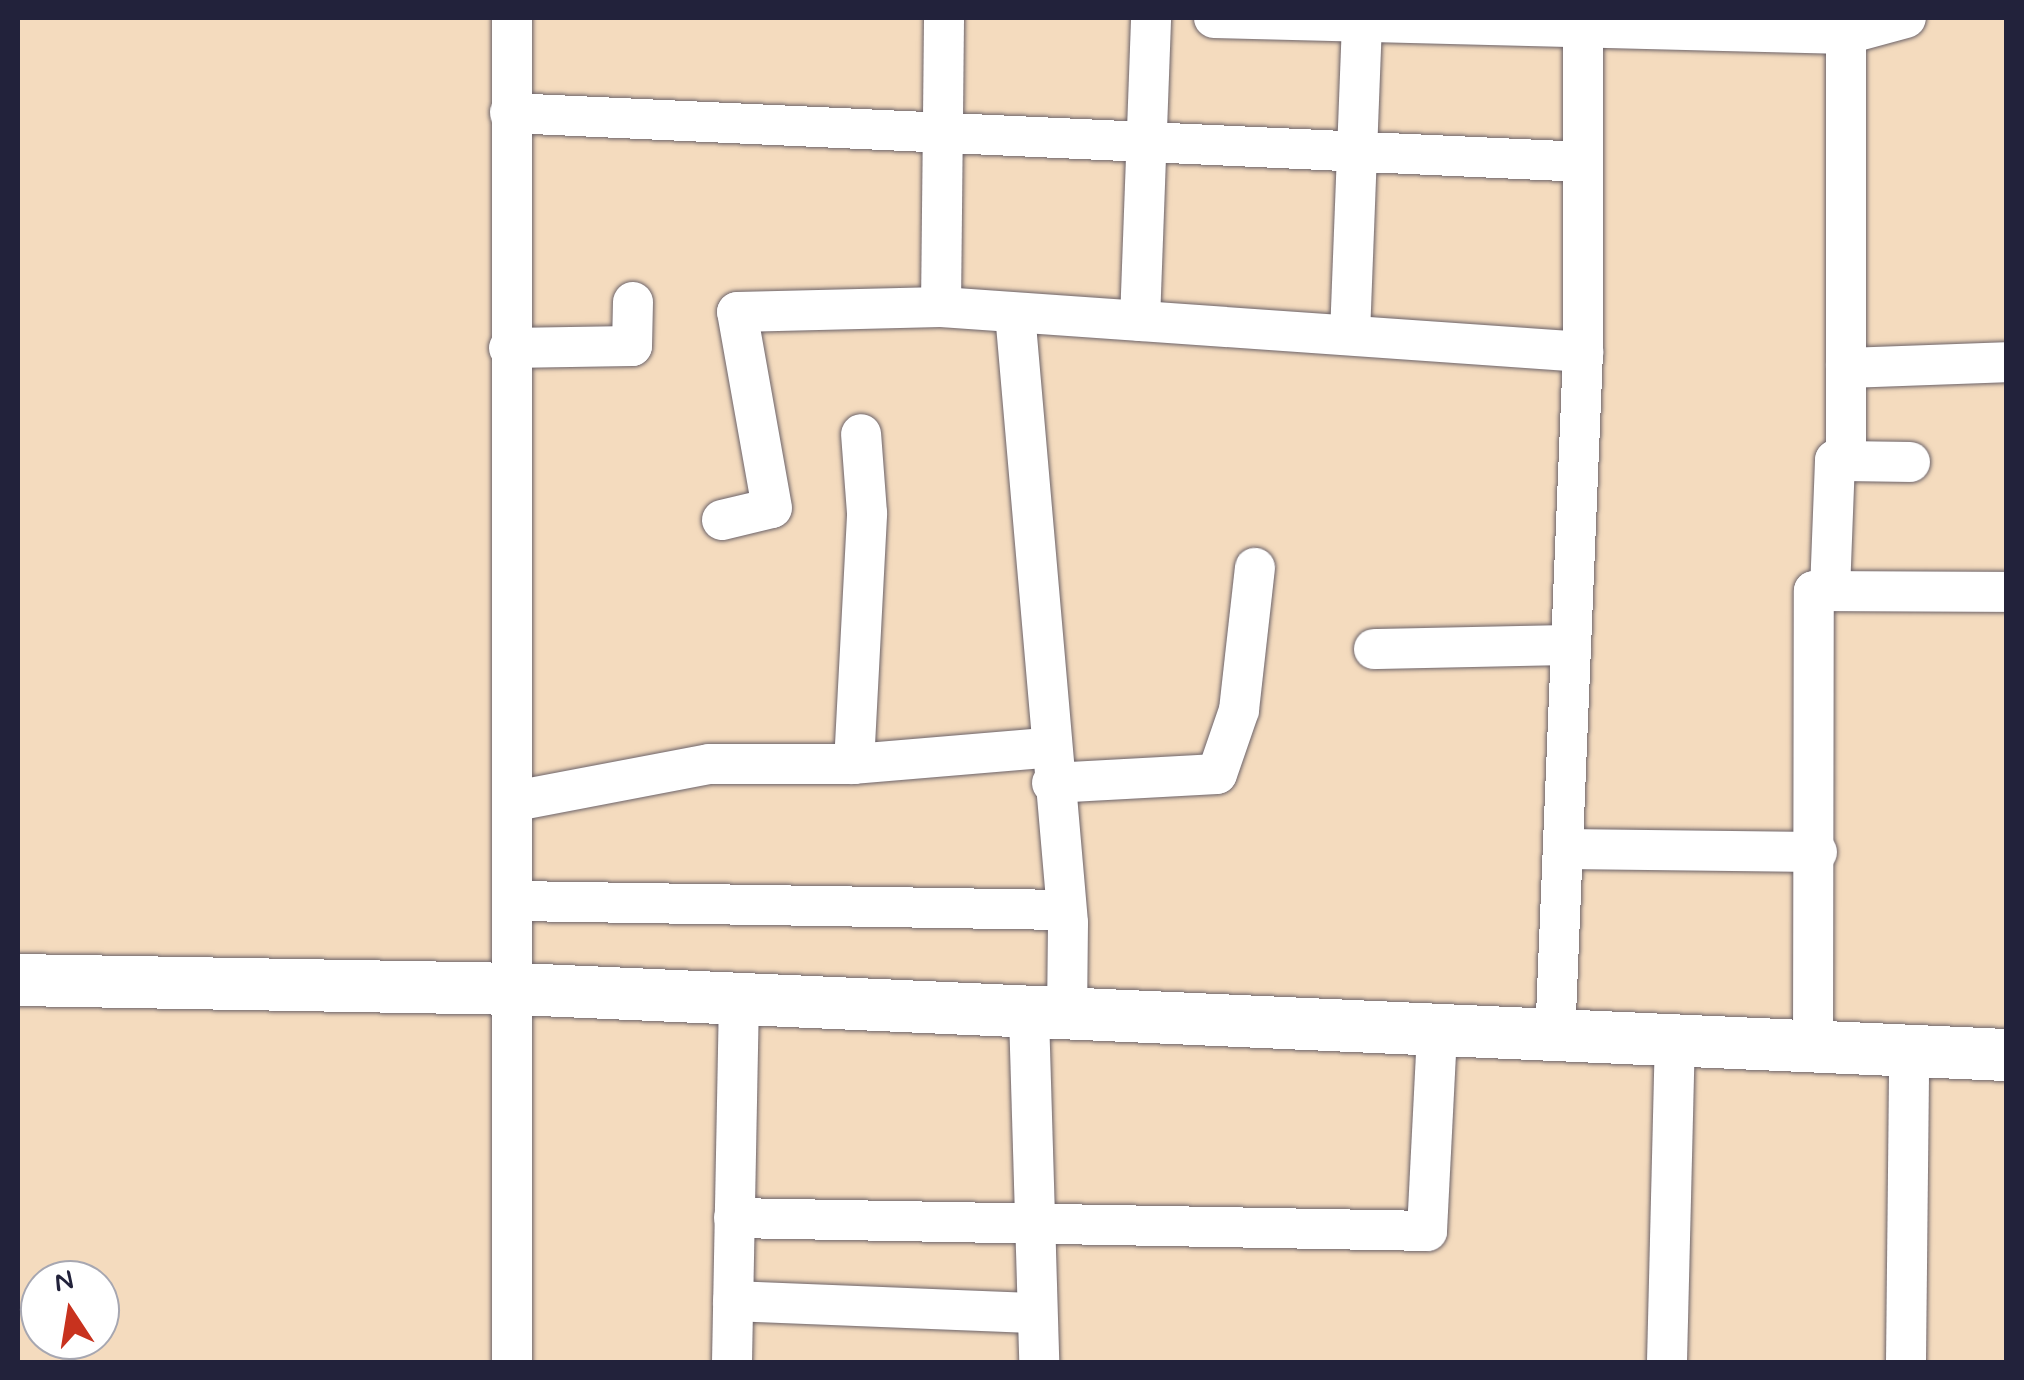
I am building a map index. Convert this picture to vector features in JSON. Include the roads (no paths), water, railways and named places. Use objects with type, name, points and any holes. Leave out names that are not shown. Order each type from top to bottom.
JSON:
[{"type":"main road","points":[[18,980],[518,989],[1437,1035],[2006,1055]]},
{"type":"street","points":[[512,18],[508,348],[518,989],[512,1362]]},
{"type":"street","points":[[941,307],[939,132],[944,18]]},
{"type":"street","points":[[1140,321],[1151,18]]},
{"type":"street","points":[[1214,18],[1847,26],[1906,18]]},
{"type":"street","points":[[1350,336],[1362,20]]},
{"type":"street","points":[[1555,1040],[1583,352],[1583,25]]},
{"type":"street","points":[[1846,460],[1847,26]]},
{"type":"street","points":[[510,113],[1356,146],[1583,162]]},
{"type":"street","points":[[508,348],[632,346],[633,302]]},
{"type":"street","points":[[722,520],[772,508],[737,312],[941,307],[1583,352]]},
{"type":"street","points":[[1015,312],[1049,765],[1064,910],[1048,1017],[1033,1228],[1039,1362]]},
{"type":"street","points":[[1846,368],[2006,362]]},
{"type":"street","points":[[854,764],[867,513],[861,434]]},
{"type":"street","points":[[1830,591],[1835,460],[1910,462]]},
{"type":"street","points":[[515,801],[710,764],[1049,765],[1217,774],[1240,710],[1255,568]]},
{"type":"street","points":[[1814,1050],[1818,852],[1814,591],[2006,592]]},
{"type":"street","points":[[1374,649],[1572,645]]},
{"type":"street","points":[[1563,849],[1818,852]]},
{"type":"street","points":[[516,901],[1064,910]]},
{"type":"street","points":[[732,1362],[740,1000]]},
{"type":"street","points":[[734,1218],[1033,1228],[1426,1231],[1437,1035]]},
{"type":"street","points":[[1666,1362],[1675,1045]]},
{"type":"street","points":[[1906,1362],[1908,1052]]},
{"type":"street","points":[[733,1301],[1037,1313]]}]
